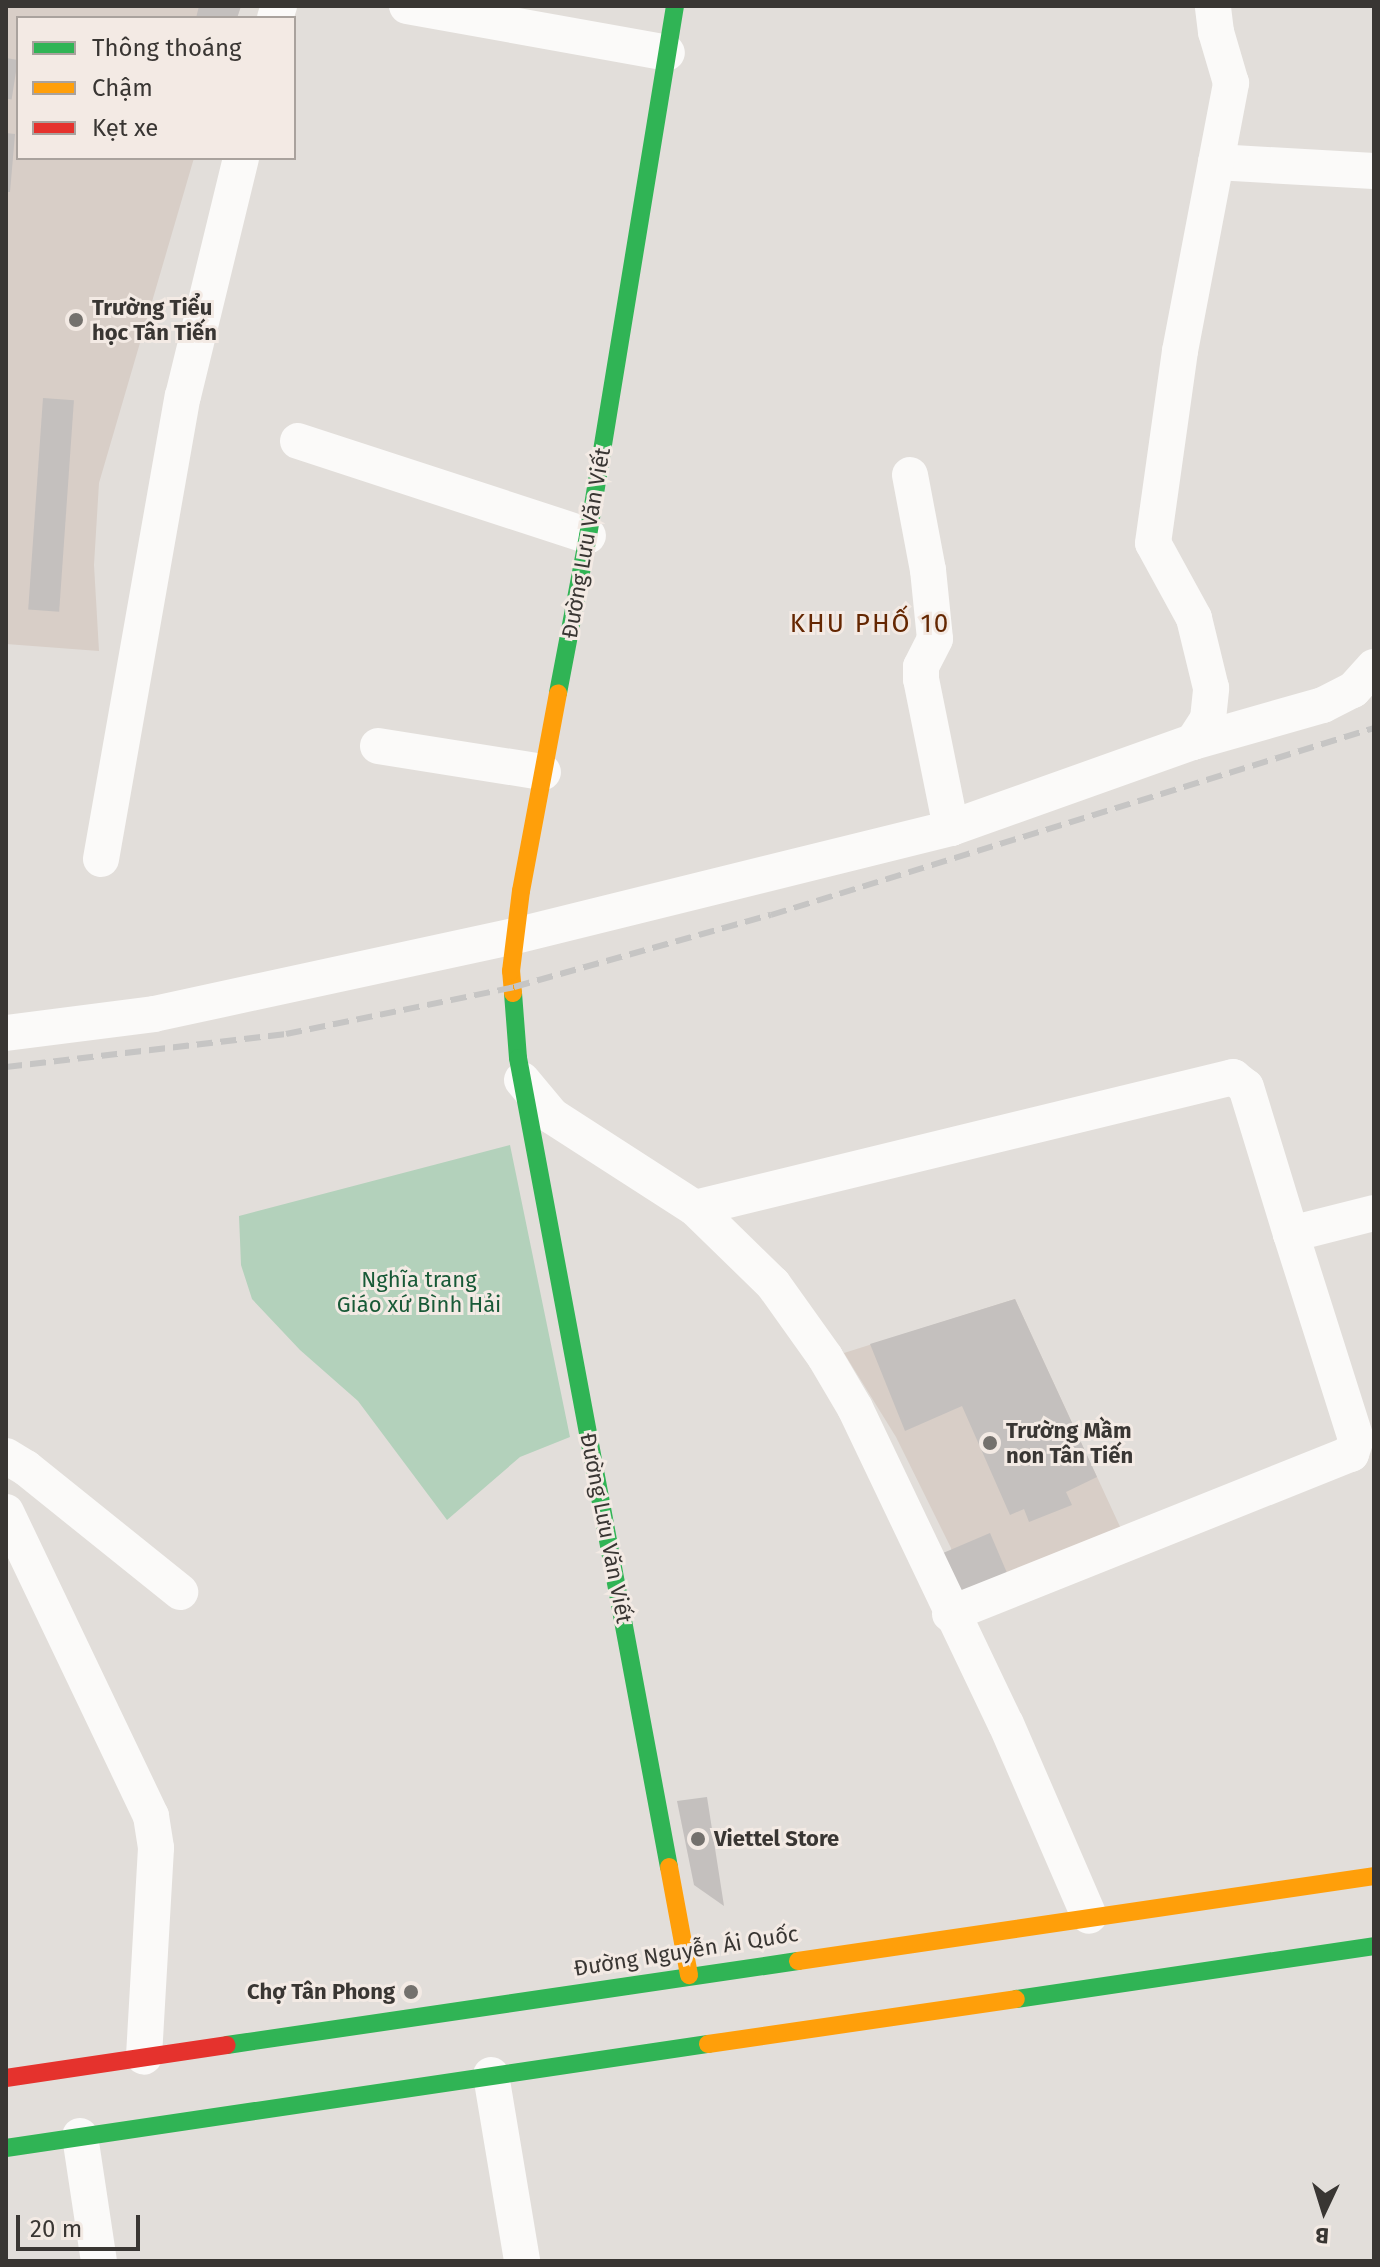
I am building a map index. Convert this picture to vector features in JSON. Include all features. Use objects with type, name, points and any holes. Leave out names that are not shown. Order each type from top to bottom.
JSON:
[{"type":"main road","name":"Đường Lưu Văn Viết","points":[[675,6],[588,536],[515,936],[512,1019],[693,2003]]},
{"type":"main road","name":"Đường Nguyễn Ái Quốc","points":[[6,2078],[481,2013],[689,1975],[1374,1876]]},
{"type":"main road","points":[[6,2148],[490,2068],[1374,1946]]},
{"type":"street","points":[[407,6],[667,53]]},
{"type":"street","points":[[1193,742],[1208,719],[1211,688],[1194,618],[1153,543],[1180,351],[1231,83],[1216,32],[1213,6]]},
{"type":"street","points":[[101,859],[183,396],[241,160]]},
{"type":"street","points":[[1216,162],[1374,171]]},
{"type":"street","points":[[298,441],[588,536]]},
{"type":"street","points":[[910,475],[928,570],[935,639],[921,667],[921,679],[951,828]]},
{"type":"street","points":[[6,1033],[154,1014],[515,936],[951,828],[1193,742],[1323,705],[1353,690],[1374,667]]},
{"type":"street","points":[[378,746],[543,772]]},
{"type":"street","points":[[695,1208],[1233,1077],[1246,1087],[1356,1439],[1351,1454],[950,1614]]},
{"type":"street","points":[[522,1080],[552,1116],[695,1208],[773,1284],[825,1357],[855,1408],[950,1614],[1006,1724],[1089,1916]]},
{"type":"street","points":[[1291,1234],[1374,1213]]},
{"type":"street","points":[[6,1456],[26,1468],[180,1592]]},
{"type":"street","points":[[6,1512],[151,1816],[156,1848],[144,2057]]},
{"type":"street","points":[[490,2068],[522,2261]]},
{"type":"street","points":[[80,2136],[99,2261]]},
{"type":"shaded area","name":"Trường Tiểu học Tân Tiến","points":[[6,6],[241,6],[238,16],[16,16],[16,160],[193,160],[99,483],[94,565],[99,651],[6,644]]},
{"type":"shaded area","name":"Trường Mầm non Tân Tiến","points":[[1015,1299],[1122,1531],[958,1595],[951,1548],[896,1437],[844,1353]]},
{"type":"green space","name":"Nghĩa trang Giáo xứ Bình Hải","points":[[510,1145],[570,1437],[520,1457],[447,1520],[358,1401],[300,1350],[252,1299],[241,1265],[239,1216]]},
{"type":"building","points":[[199,6],[241,6],[238,16],[196,16]]},
{"type":"building","points":[[6,58],[16,60],[12,99],[6,98]]},
{"type":"building","points":[[6,133],[15,134],[10,192],[6,192]]},
{"type":"building","points":[[43,398],[74,400],[59,612],[28,609]]},
{"type":"building","points":[[1015,1299],[1097,1477],[1066,1492],[1072,1505],[1029,1522],[1024,1509],[1010,1515],[962,1406],[905,1431],[870,1344]]},
{"type":"building","points":[[990,1533],[1008,1575],[955,1598],[937,1556]]},
{"type":"building","name":"Viettel Store","points":[[707,1797],[724,1906],[694,1885],[677,1801]]},
{"type":"railway","points":[[6,1067],[286,1034],[514,987],[771,915],[1374,728]]},
{"type":"traffic: fast","points":[[558,693],[588,536],[675,6]]},
{"type":"traffic: fast","points":[[513,993],[518,1058],[669,1867]]},
{"type":"traffic: fast","points":[[1016,1999],[1374,1946]]},
{"type":"traffic: fast","points":[[227,2045],[798,1961]]},
{"type":"traffic: fast","points":[[6,2148],[708,2044]]},
{"type":"traffic: slow","points":[[513,993],[511,971],[521,891],[558,693]]},
{"type":"traffic: slow","points":[[669,1867],[689,1975]]},
{"type":"traffic: slow","points":[[798,1961],[1374,1876]]},
{"type":"traffic: slow","points":[[708,2044],[1016,1999]]},
{"type":"traffic: jam","points":[[6,2078],[227,2045]]},
{"type":"place","name":"Trường Tiểu học Tân Tiến","points":[[76,320]]},
{"type":"place","name":"Trường Mầm non Tân Tiến","points":[[990,1443]]},
{"type":"place","name":"Viettel Store","points":[[698,1839]]},
{"type":"place","name":"Chợ Tân Phong","points":[[411,1992]]},
{"type":"district","name":"KHU PHỐ 10","points":[[870,624]]}]
